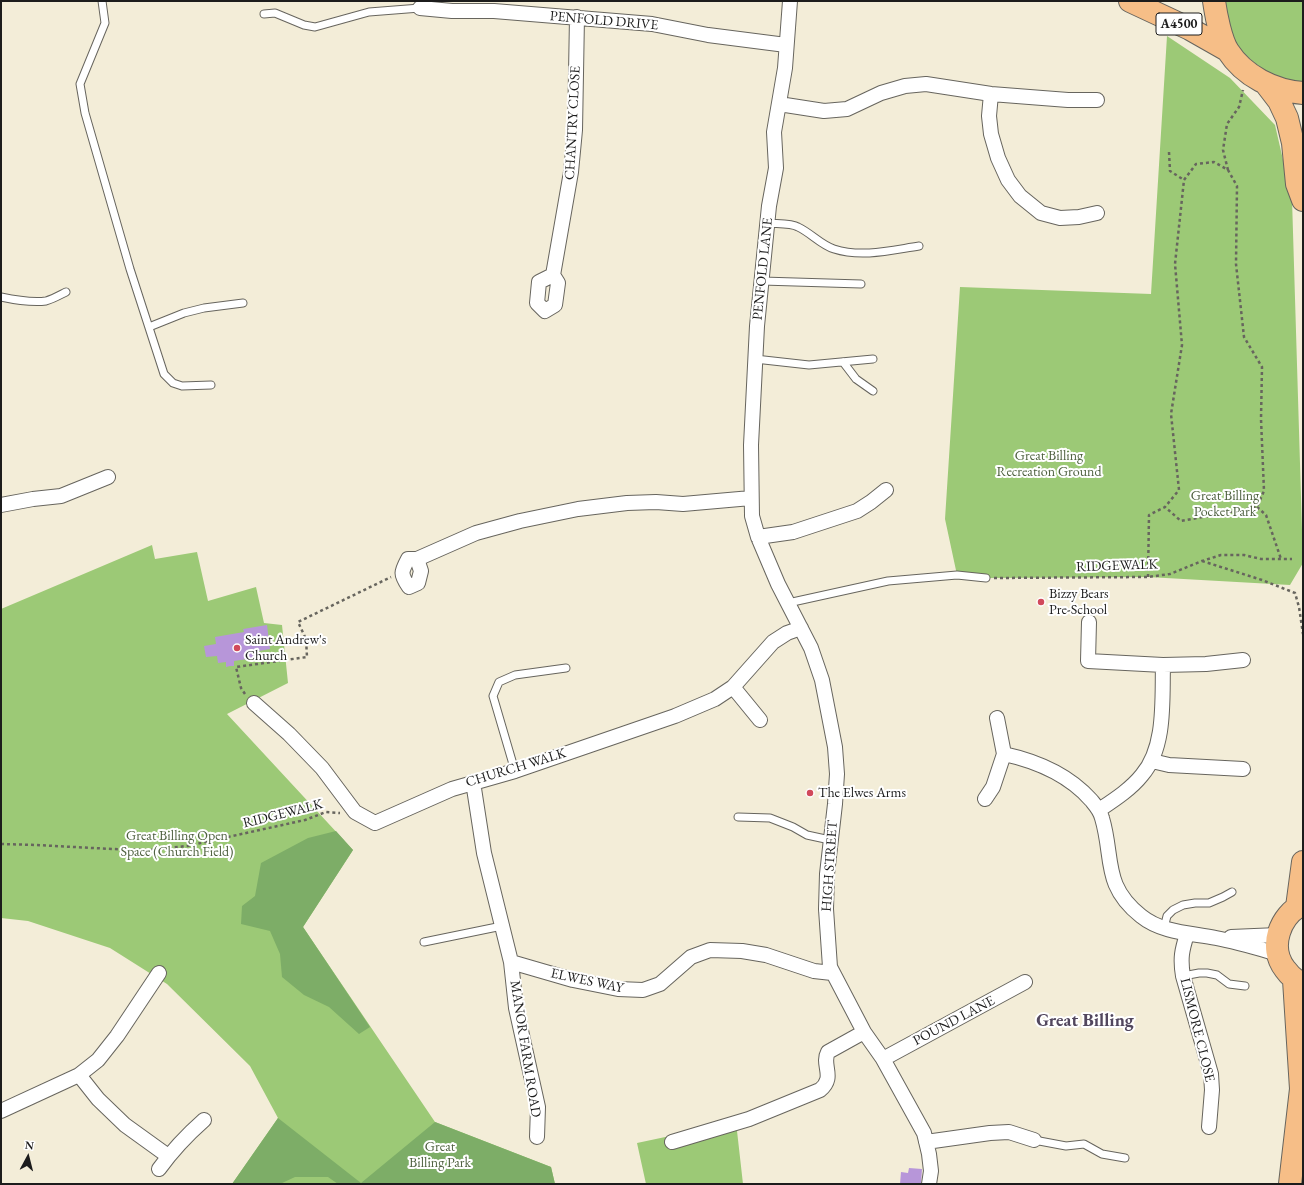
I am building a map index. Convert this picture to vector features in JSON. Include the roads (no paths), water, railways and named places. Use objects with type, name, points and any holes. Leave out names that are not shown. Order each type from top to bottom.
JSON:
[{"type":"main road","name":"A4500","points":[[1130,1],[1190,29],[1227,50]]},
{"type":"main road","points":[[1214,1],[1217,20],[1227,50],[1236,62],[1246,72],[1266,84],[1291,92],[1303,93]]},
{"type":"main road","points":[[1266,84],[1279,101],[1287,118],[1293,143],[1297,184],[1303,200]]},
{"type":"main road","points":[[1290,1184],[1302,1085],[1298,982],[1283,968],[1278,944],[1282,924],[1288,914],[1300,905],[1303,862]]},
{"type":"street","name":"PENFOLD LANE","points":[[758,537],[752,516],[750,445],[757,326],[769,206],[776,168],[774,132],[785,68],[790,1]]},
{"type":"street","name":"PENFOLD DRIVE","points":[[420,8],[577,17],[652,24],[708,35],[786,45]]},
{"type":"street","name":"CHANTRY CLOSE","points":[[553,275],[572,172],[575,130],[577,17]]},
{"type":"street","points":[[779,104],[824,111],[847,109],[887,91],[905,86],[926,84],[991,94],[1068,100],[1097,100]]},
{"type":"street","points":[[991,94],[989,116],[991,134],[998,158],[1008,180],[1020,196],[1041,213],[1060,218],[1079,217],[1097,213]]},
{"type":"street","points":[[1,506],[33,499],[61,496],[108,477]]},
{"type":"street","points":[[758,537],[793,532],[857,511],[886,490]]},
{"type":"street","points":[[403,572],[403,578],[408,587],[418,582],[421,571],[417,559],[476,533],[520,521],[578,509],[627,503],[656,502],[683,504],[751,498]]},
{"type":"street","name":"HIGH STREET","points":[[758,537],[778,584],[811,648],[822,680],[835,747],[837,774],[827,874],[826,909],[830,967],[864,1032],[883,1059],[924,1133],[929,1154],[929,1184]]},
{"type":"street","points":[[1089,622],[1088,661],[1162,665],[1206,664],[1243,660]]},
{"type":"street","name":"CHURCH WALK","points":[[254,703],[289,734],[322,768],[354,812],[375,823],[452,789],[472,782],[516,771],[675,716],[715,699],[733,687],[773,642],[787,633],[801,628]]},
{"type":"street","points":[[1099,810],[1134,784],[1143,775],[1152,761],[1160,735],[1162,708],[1162,665]]},
{"type":"street","points":[[733,687],[760,720]]},
{"type":"street","points":[[985,799],[993,788],[1004,754],[997,718]]},
{"type":"street","points":[[1004,754],[1034,762],[1062,776],[1086,795],[1099,810],[1105,828],[1111,874],[1120,894],[1142,918],[1152,924],[1187,934],[1278,944]]},
{"type":"street","points":[[1152,761],[1169,765],[1243,770]]},
{"type":"street","points":[[472,782],[484,853],[511,962]]},
{"type":"street","name":"LISMORE CLOSE","points":[[1187,934],[1182,949],[1181,961],[1183,976],[1210,1074],[1212,1090],[1210,1127]]},
{"type":"street","points":[[1217,938],[1278,944]]},
{"type":"street","name":"ELWES WAY","points":[[511,962],[573,980],[618,989],[643,990],[660,984],[691,957],[710,950],[748,952],[766,955],[814,971],[832,973]]},
{"type":"street","name":"MANOR FARM ROAD","points":[[511,962],[516,1008],[538,1107],[537,1136]]},
{"type":"street","points":[[1,1111],[79,1075],[98,1060],[117,1036],[159,972]]},
{"type":"street","name":"POUND LANE","points":[[883,1059],[1025,982]]},
{"type":"street","points":[[672,1142],[749,1119],[820,1090],[824,1087],[828,1078],[826,1059],[828,1052],[864,1032]]},
{"type":"street","points":[[79,1075],[98,1099],[125,1125],[168,1156]]},
{"type":"street","points":[[160,1169],[168,1156],[204,1120]]},
{"type":"street","points":[[926,1142],[990,1133],[1009,1132],[1034,1140]]},
{"type":"lane","points":[[102,1],[105,24],[80,84],[85,113],[128,261],[164,374],[173,383],[182,386],[211,385]]},
{"type":"lane","points":[[264,14],[275,13],[304,25],[315,27],[369,12],[420,8]]},
{"type":"lane","points":[[768,223],[797,226],[822,243],[834,249],[851,252],[871,254],[919,246]]},
{"type":"lane","points":[[762,281],[861,284]]},
{"type":"lane","points":[[1,297],[34,302],[47,300],[66,292]]},
{"type":"lane","points":[[148,327],[204,308],[243,303]]},
{"type":"lane","points":[[755,360],[809,365],[873,359]]},
{"type":"lane","points":[[843,362],[856,379],[873,391]]},
{"type":"lane","points":[[788,603],[888,581],[957,575],[986,578]]},
{"type":"lane","points":[[516,771],[493,696],[499,682],[515,675],[566,668]]},
{"type":"lane","points":[[738,816],[770,818],[793,827],[807,835],[830,840]]},
{"type":"lane","points":[[1164,928],[1167,916],[1173,910],[1183,905],[1209,903],[1232,892]]},
{"type":"lane","points":[[424,942],[502,926]]},
{"type":"lane","points":[[1183,976],[1207,973],[1217,975],[1229,984],[1245,986]]},
{"type":"lane","points":[[1034,1140],[1066,1146],[1084,1144],[1102,1154],[1125,1158]]},
{"type":"place","name":"Bizzy Bears Pre-School","points":[[1041,602]]},
{"type":"place","name":"Saint Andrew's Church","points":[[237,648]]},
{"type":"place","name":"The Elwes Arms","points":[[810,793]]},
{"type":"district","name":"Great Billing","points":[[1085,1021]]},
{"type":"park label","name":"Great Billing Recreation Ground","points":[[1049,464]]},
{"type":"park label","name":"Great Billing Pocket Park","points":[[1225,504]]},
{"type":"park label","name":"Great Billing Open Space (Church Field)","points":[[177,844]]},
{"type":"park label","name":"Great Billing Park","points":[[440,1156]]}]
